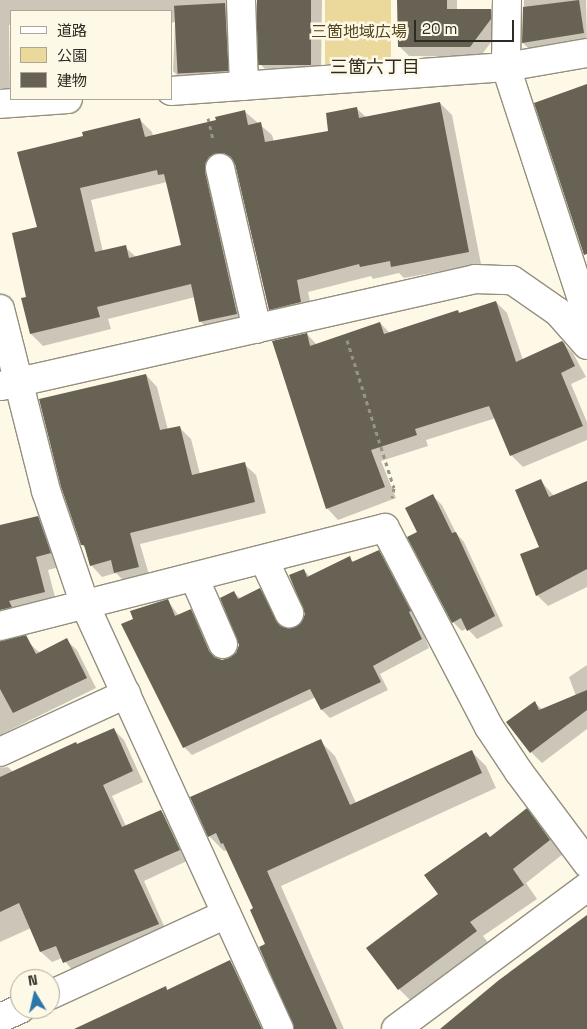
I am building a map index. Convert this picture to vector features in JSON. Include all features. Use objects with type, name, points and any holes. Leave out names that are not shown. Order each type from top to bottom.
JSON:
[{"type":"street","points":[[241,0],[244,86]]},
{"type":"street","points":[[507,0],[506,67],[587,315]]},
{"type":"street","points":[[172,91],[506,67],[587,53]]},
{"type":"street","points":[[0,104],[54,100]]},
{"type":"street","points":[[220,168],[257,329]]},
{"type":"street","points":[[9,384],[474,279],[512,280],[558,312],[587,345]]},
{"type":"street","points":[[0,309],[9,384],[85,605],[280,1029]]},
{"type":"street","points":[[0,626],[385,528],[489,727],[518,772],[587,863]]},
{"type":"street","points":[[264,560],[289,613]]},
{"type":"street","points":[[194,577],[223,644]]},
{"type":"street","points":[[0,752],[126,694]]},
{"type":"street","points":[[396,1029],[587,887]]},
{"type":"street","points":[[60,990],[226,914]]},
{"type":"path","points":[[202,89],[220,168]]},
{"type":"path","points":[[338,311],[394,488],[385,528]]},
{"type":"green space","name":"三箇地域広場","points":[[325,0],[391,0],[391,64],[325,64]]},
{"type":"building","points":[[257,0],[311,0],[311,65],[257,65]]},
{"type":"building","points":[[397,0],[447,0],[447,9],[491,9],[491,19],[470,47],[398,47]]},
{"type":"building","points":[[579,0],[584,33],[522,43],[523,7]]},
{"type":"building","points":[[225,3],[229,71],[178,74],[174,6]]},
{"type":"building","points":[[587,84],[587,254],[584,255],[534,103]]},
{"type":"building","points":[[440,102],[469,252],[391,267],[390,261],[360,267],[359,264],[297,280],[301,302],[269,310],[235,164],[231,157],[224,153],[217,153],[209,157],[205,164],[205,172],[237,314],[199,322],[191,284],[97,307],[100,317],[30,334],[21,298],[26,297],[12,233],[37,227],[17,152],[83,136],[82,132],[140,118],[145,137],[216,120],[215,117],[245,110],[248,125],[261,122],[265,142],[328,131],[326,113],[357,107],[359,118]],"holes":[[[157,170],[158,175],[164,174],[181,245],[129,258],[126,245],[95,252],[80,188]]]},
{"type":"building","points":[[496,301],[516,362],[562,341],[564,343],[575,366],[561,373],[583,426],[510,456],[489,406],[415,429],[417,435],[371,450],[385,487],[326,509],[272,341],[307,333],[310,346],[380,322],[384,334],[458,310],[459,313]]},
{"type":"building","points":[[146,374],[160,430],[180,426],[192,475],[245,462],[255,502],[130,533],[139,567],[114,573],[111,560],[90,566],[84,545],[81,545],[61,487],[39,399]]},
{"type":"building","points":[[541,479],[549,497],[587,481],[587,569],[536,596],[520,554],[539,547],[515,490]]},
{"type":"building","points":[[433,494],[452,533],[456,532],[495,616],[467,631],[461,618],[452,623],[407,537],[417,532],[405,508]]},
{"type":"building","points":[[38,516],[51,553],[36,557],[45,592],[9,601],[12,607],[0,610],[0,525]]},
{"type":"building","points":[[379,550],[411,611],[409,612],[422,639],[373,666],[381,682],[321,710],[310,689],[183,748],[121,624],[133,619],[130,611],[168,599],[175,616],[191,609],[209,651],[214,657],[222,660],[236,653],[239,645],[220,598],[234,591],[238,599],[260,588],[280,626],[287,628],[295,627],[302,621],[305,614],[289,575],[304,569],[307,577],[350,556],[352,562]]},
{"type":"building","points":[[26,635],[36,654],[67,638],[87,678],[13,713],[0,689],[0,641]]},
{"type":"building","points":[[587,690],[587,710],[530,753],[506,722],[535,701],[539,710]]},
{"type":"building","points":[[114,728],[133,771],[103,785],[122,827],[161,810],[180,850],[134,870],[159,924],[63,963],[56,946],[40,952],[19,903],[0,912],[0,777],[76,742],[77,744]]},
{"type":"building","points":[[321,739],[350,805],[472,750],[482,773],[267,871],[337,1029],[294,1029],[259,947],[265,944],[250,910],[253,908],[223,843],[221,844],[216,833],[208,837],[190,797]]},
{"type":"building","points":[[527,808],[550,840],[513,869],[524,885],[470,922],[477,931],[398,990],[366,948],[438,894],[424,875],[486,832],[490,837]]},
{"type":"building","points":[[587,915],[587,1029],[440,1029],[499,980]]},
{"type":"building","points":[[230,960],[262,1029],[74,1029],[166,986],[167,990]]},
{"type":"district","name":"三箇六丁目","points":[[375,67]]}]
